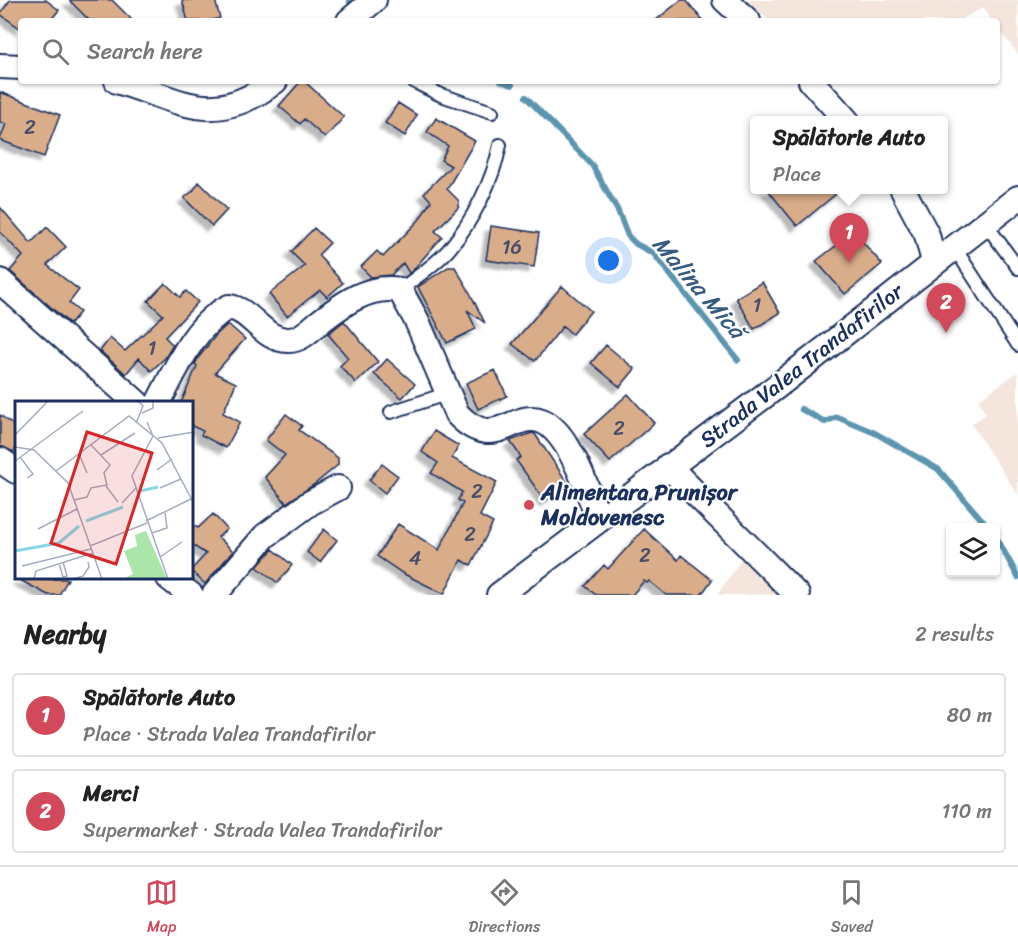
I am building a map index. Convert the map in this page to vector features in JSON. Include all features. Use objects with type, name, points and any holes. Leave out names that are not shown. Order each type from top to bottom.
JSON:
[{"type":"street","points":[[353,18],[374,0]]},
{"type":"street","points":[[725,0],[745,18]]},
{"type":"street","points":[[0,66],[18,67]]},
{"type":"street","points":[[127,84],[168,100],[205,108],[240,102],[271,84]]},
{"type":"street","points":[[814,84],[843,116]]},
{"type":"street","points":[[906,194],[927,235],[934,262]]},
{"type":"street","name":"Strada Valea Trandafirilor","points":[[499,595],[776,387],[1018,198]]},
{"type":"street","points":[[0,281],[135,401]]},
{"type":"street","points":[[159,401],[191,342],[204,326],[229,307],[242,311],[271,336],[288,340],[301,336],[336,309],[375,289],[387,287],[400,290],[417,321],[457,414],[466,424],[481,430],[503,429],[530,418],[543,421],[566,445],[576,462],[599,520]]},
{"type":"street","points":[[0,460],[15,470]]},
{"type":"street","points":[[668,466],[797,595]]},
{"type":"street","points":[[214,595],[265,536],[310,503],[338,488]]},
{"type":"street","points":[[170,580],[191,595]]},
{"type":"lane","points":[[419,84],[441,95],[492,112]]},
{"type":"lane","points":[[400,290],[449,250],[468,223],[496,162],[500,145]]},
{"type":"lane","points":[[986,223],[1018,268]]},
{"type":"lane","points":[[954,247],[1018,345]]},
{"type":"lane","points":[[391,412],[449,393]]},
{"type":"shaded area","points":[[747,0],[1018,0],[1018,54],[1000,31],[1000,18],[990,18],[983,8],[964,18],[766,18]]},
{"type":"shaded area","points":[[1018,372],[1018,495],[971,424],[986,414],[978,400]]},
{"type":"shaded area","points":[[743,557],[780,595],[717,595]]},
{"type":"building","points":[[10,0],[46,0],[59,10],[52,18],[18,18],[18,27],[0,14]]},
{"type":"building","points":[[69,0],[112,0],[130,18],[87,18]]},
{"type":"building","points":[[182,0],[215,0],[220,18],[187,18]]},
{"type":"building","points":[[681,0],[686,0],[701,18],[659,18]]},
{"type":"building","points":[[298,84],[307,84],[344,117],[325,138],[304,119],[300,124],[279,106]]},
{"type":"building","points":[[0,92],[60,115],[44,157],[0,140],[6,124],[0,122]]},
{"type":"building","points":[[398,103],[417,115],[405,136],[385,123]]},
{"type":"building","points":[[436,118],[475,141],[447,189],[459,201],[459,207],[435,231],[442,237],[412,271],[409,273],[403,263],[391,275],[371,277],[361,267],[377,251],[383,257],[419,220],[431,201],[424,193],[451,166],[441,160],[448,146],[427,132]]},
{"type":"building","points":[[199,182],[227,210],[212,226],[184,198]]},
{"type":"building","points":[[771,194],[836,194],[797,226]]},
{"type":"building","points":[[0,207],[31,243],[47,227],[66,247],[47,265],[79,290],[69,303],[80,312],[70,324],[10,271],[23,256],[0,232]]},
{"type":"building","points":[[491,226],[539,233],[534,267],[486,260]]},
{"type":"building","points":[[314,228],[330,243],[318,255],[343,283],[327,297],[320,290],[287,316],[269,294],[305,266],[291,252]]},
{"type":"building","points":[[854,232],[882,264],[845,294],[816,261]]},
{"type":"building","points":[[448,267],[455,267],[485,323],[467,310],[476,329],[447,343],[418,287]]},
{"type":"building","points":[[762,282],[780,313],[754,329],[736,298]]},
{"type":"building","points":[[165,283],[180,297],[186,291],[198,302],[165,337],[173,345],[165,358],[151,371],[139,358],[126,374],[100,351],[110,338],[125,351],[163,315],[148,301]]},
{"type":"building","points":[[562,286],[591,311],[572,334],[563,326],[535,361],[512,344]]},
{"type":"building","points":[[344,321],[378,362],[356,383],[340,366],[348,358],[328,334]]},
{"type":"building","points":[[228,324],[245,339],[215,373],[236,383],[223,413],[240,422],[226,448],[201,435],[203,431],[194,427],[194,401],[182,401],[197,366],[195,364],[216,335]]},
{"type":"building","points":[[606,345],[635,369],[620,387],[591,363]]},
{"type":"building","points":[[387,359],[415,384],[402,398],[374,374]]},
{"type":"building","points":[[495,370],[507,396],[478,409],[466,383]]},
{"type":"building","points":[[628,394],[654,423],[610,462],[584,434]]},
{"type":"building","points":[[286,414],[302,426],[299,430],[338,458],[338,465],[286,503],[265,477],[285,455],[266,440]]},
{"type":"building","points":[[0,415],[15,426],[15,450],[14,452],[0,446]]},
{"type":"building","points":[[434,431],[459,446],[452,458],[497,482],[480,516],[493,523],[471,565],[461,560],[444,594],[402,573],[377,556],[398,524],[439,550],[463,503],[458,500],[462,492],[431,473],[438,463],[422,452]]},
{"type":"building","points":[[535,434],[569,485],[545,501],[516,460],[521,457],[510,441]]},
{"type":"building","points":[[382,464],[398,476],[385,493],[369,480]]},
{"type":"building","points":[[213,514],[227,529],[218,537],[233,551],[205,584],[194,574],[194,567],[206,554],[194,546],[194,525],[198,528]]},
{"type":"building","points":[[324,529],[337,540],[320,562],[307,552]]},
{"type":"building","points":[[644,529],[678,560],[681,555],[712,580],[701,595],[666,595],[649,581],[647,583],[644,581],[632,595],[596,595],[585,586],[604,565],[608,569]]},
{"type":"building","points":[[273,549],[292,565],[278,583],[257,567]]},
{"type":"building","points":[[20,580],[67,580],[59,595],[48,595]]},
{"type":"waterway","name":"Malina Mică","points":[[526,97],[592,165],[618,211],[628,236],[636,244],[653,253],[738,360]]},
{"type":"waterway","name":"Malina Mică","points":[[801,409],[825,422],[837,417],[875,433],[938,469],[985,523]]},
{"type":"waterway","name":"Malina Mică","points":[[1000,544],[1018,577]]},
{"type":"place","name":"Spălătorie Auto","points":[[849,263]]},
{"type":"place","name":"Merci","points":[[946,333]]},
{"type":"place","name":"Alimentara Prunișor Moldovenesc","points":[[529,505]]}]
